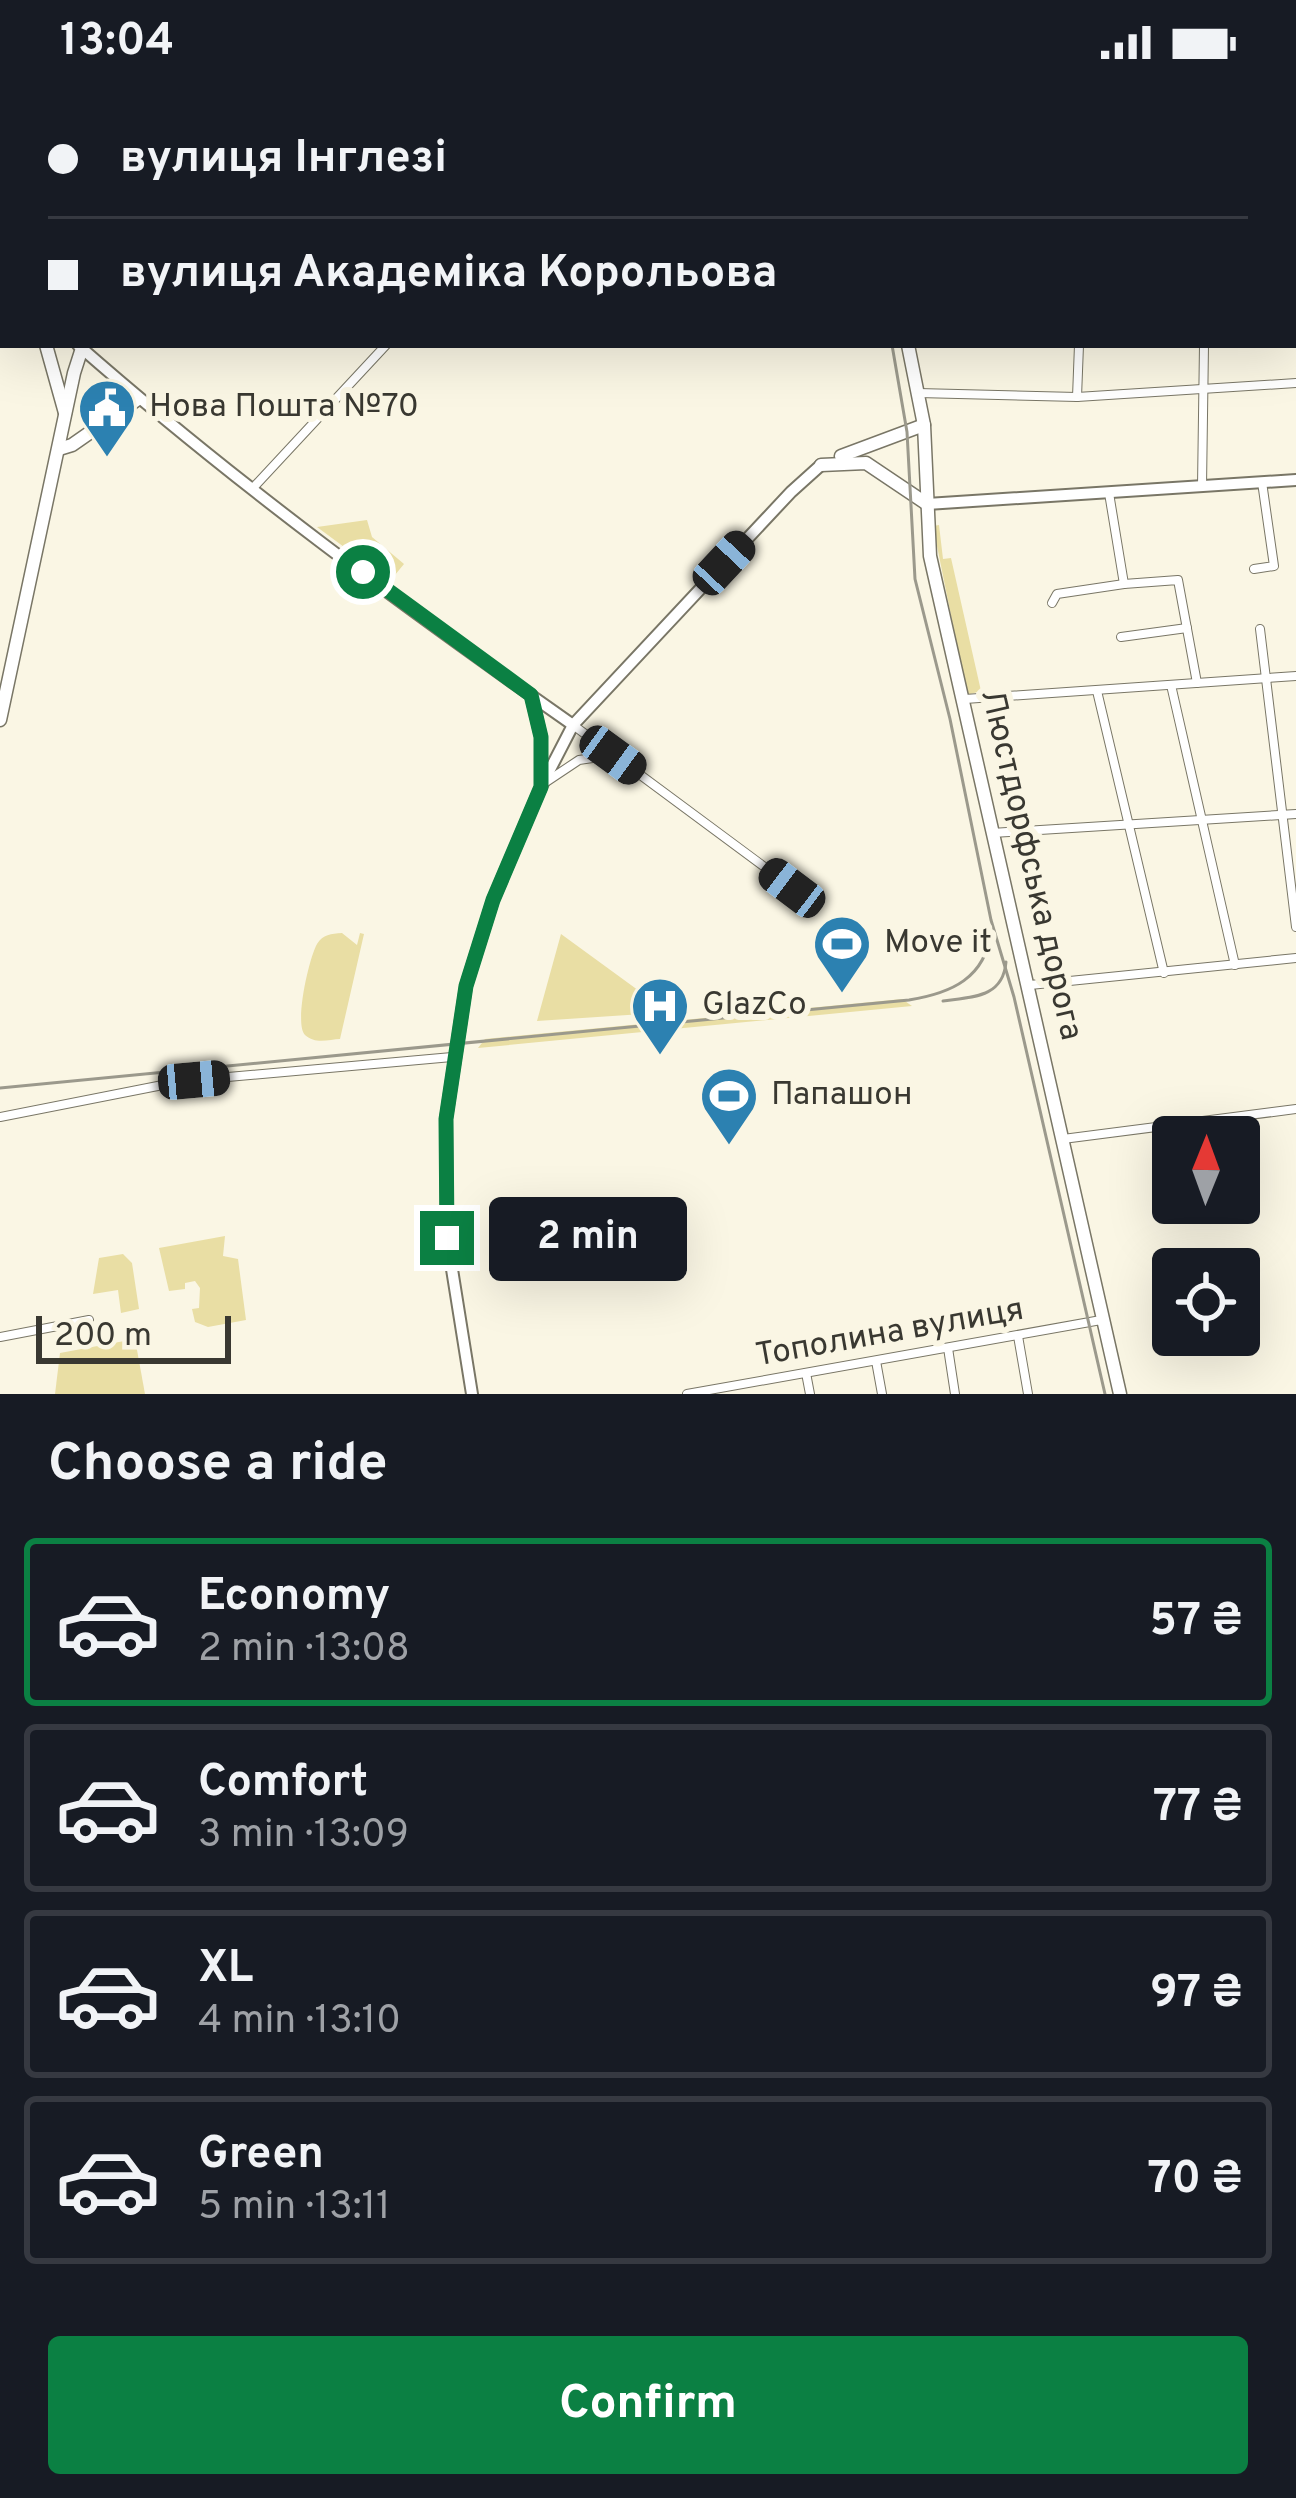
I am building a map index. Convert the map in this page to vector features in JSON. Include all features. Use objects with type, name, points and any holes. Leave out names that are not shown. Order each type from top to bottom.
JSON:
[{"type":"main road","points":[[47,348],[65,416]]},
{"type":"main road","points":[[0,720],[81,348]]},
{"type":"main road","points":[[83,348],[138,399],[251,488],[573,725]]},
{"type":"main road","name":"Люстдорфська дорога","points":[[909,348],[924,425],[930,556],[1120,1394]]},
{"type":"main road","points":[[59,449],[138,399]]},
{"type":"main road","points":[[472,1394],[447,1238],[445,1138],[452,1057],[479,940],[541,787],[573,725],[791,491],[821,465],[924,425]]},
{"type":"main road","points":[[874,446],[871,454],[877,467]]},
{"type":"main road","points":[[821,465],[859,461],[877,467],[927,504],[1296,480]]},
{"type":"main road","points":[[531,695],[541,737],[541,787]]},
{"type":"street","points":[[251,488],[383,348]]},
{"type":"street","points":[[1077,397],[1079,348]]},
{"type":"street","points":[[1202,486],[1204,348]]},
{"type":"street","points":[[918,393],[1077,397],[1296,383]]},
{"type":"street","points":[[1254,569],[1274,566],[1262,482]]},
{"type":"street","points":[[1109,494],[1124,584]]},
{"type":"street","points":[[1052,603],[1057,594],[1178,580],[1197,683]]},
{"type":"street","points":[[1121,637],[1187,628]]},
{"type":"street","points":[[1259,628],[1296,927]]},
{"type":"street","points":[[965,699],[1296,676]]},
{"type":"street","points":[[1171,686],[1235,965]]},
{"type":"street","points":[[1097,691],[1164,974]]},
{"type":"street","points":[[573,725],[805,897]]},
{"type":"street","points":[[541,787],[571,764],[613,755]]},
{"type":"street","points":[[992,833],[1296,814]]},
{"type":"street","points":[[1030,985],[1296,958]]},
{"type":"street","points":[[0,1117],[183,1081],[452,1057]]},
{"type":"street","points":[[1063,1139],[1296,1109]]},
{"type":"street","name":"Тополина вулиця","points":[[687,1394],[736,1390],[806,1372],[1101,1319]]},
{"type":"street","points":[[0,1337],[89,1320]]},
{"type":"street","points":[[1018,1336],[1028,1394]]},
{"type":"street","points":[[948,1348],[956,1394]]},
{"type":"street","points":[[876,1360],[882,1394]]},
{"type":"street","points":[[806,1372],[810,1394]]},
{"type":"shaded area","points":[[367,520],[372,537],[404,564],[390,581],[317,527]]},
{"type":"shaded area","points":[[939,525],[943,559],[951,558],[981,691],[967,695],[933,526]]},
{"type":"shaded area","points":[[342,933],[357,945],[360,933],[364,934],[340,1039],[314,1040],[305,1035],[301,1018],[310,963],[322,938]]},
{"type":"shaded area","points":[[561,934],[657,1004],[677,1003],[688,1011],[537,1021]]},
{"type":"shaded area","points":[[902,999],[912,1006],[478,1048],[485,1039]]},
{"type":"shaded area","points":[[225,1236],[223,1256],[238,1259],[246,1320],[208,1327],[195,1322],[192,1309],[199,1308],[200,1288],[195,1281],[185,1283],[185,1289],[169,1291],[159,1248]]},
{"type":"shaded area","points":[[123,1254],[132,1263],[139,1309],[121,1313],[118,1290],[93,1294],[99,1258]]},
{"type":"shaded area","points":[[135,1339],[145,1394],[55,1394],[60,1353]]},
{"type":"tram line","points":[[893,348],[907,432],[915,579],[1105,1394]]},
{"type":"tram line","points":[[0,1088],[909,1000],[964,981],[982,961],[991,932]]},
{"type":"tram line","points":[[943,1001],[984,994],[999,983],[1006,962]]},
{"type":"place","name":"Нова Пошта №70","points":[[107,459]]},
{"type":"place","name":"Move it","points":[[842,995]]},
{"type":"place","name":"GlazCo","points":[[660,1057]]},
{"type":"place","name":"Папашон","points":[[729,1147]]},
{"type":"route","points":[[363,572],[531,695],[541,737],[541,787],[479,940],[454,1045],[446,1119],[447,1238]]}]
